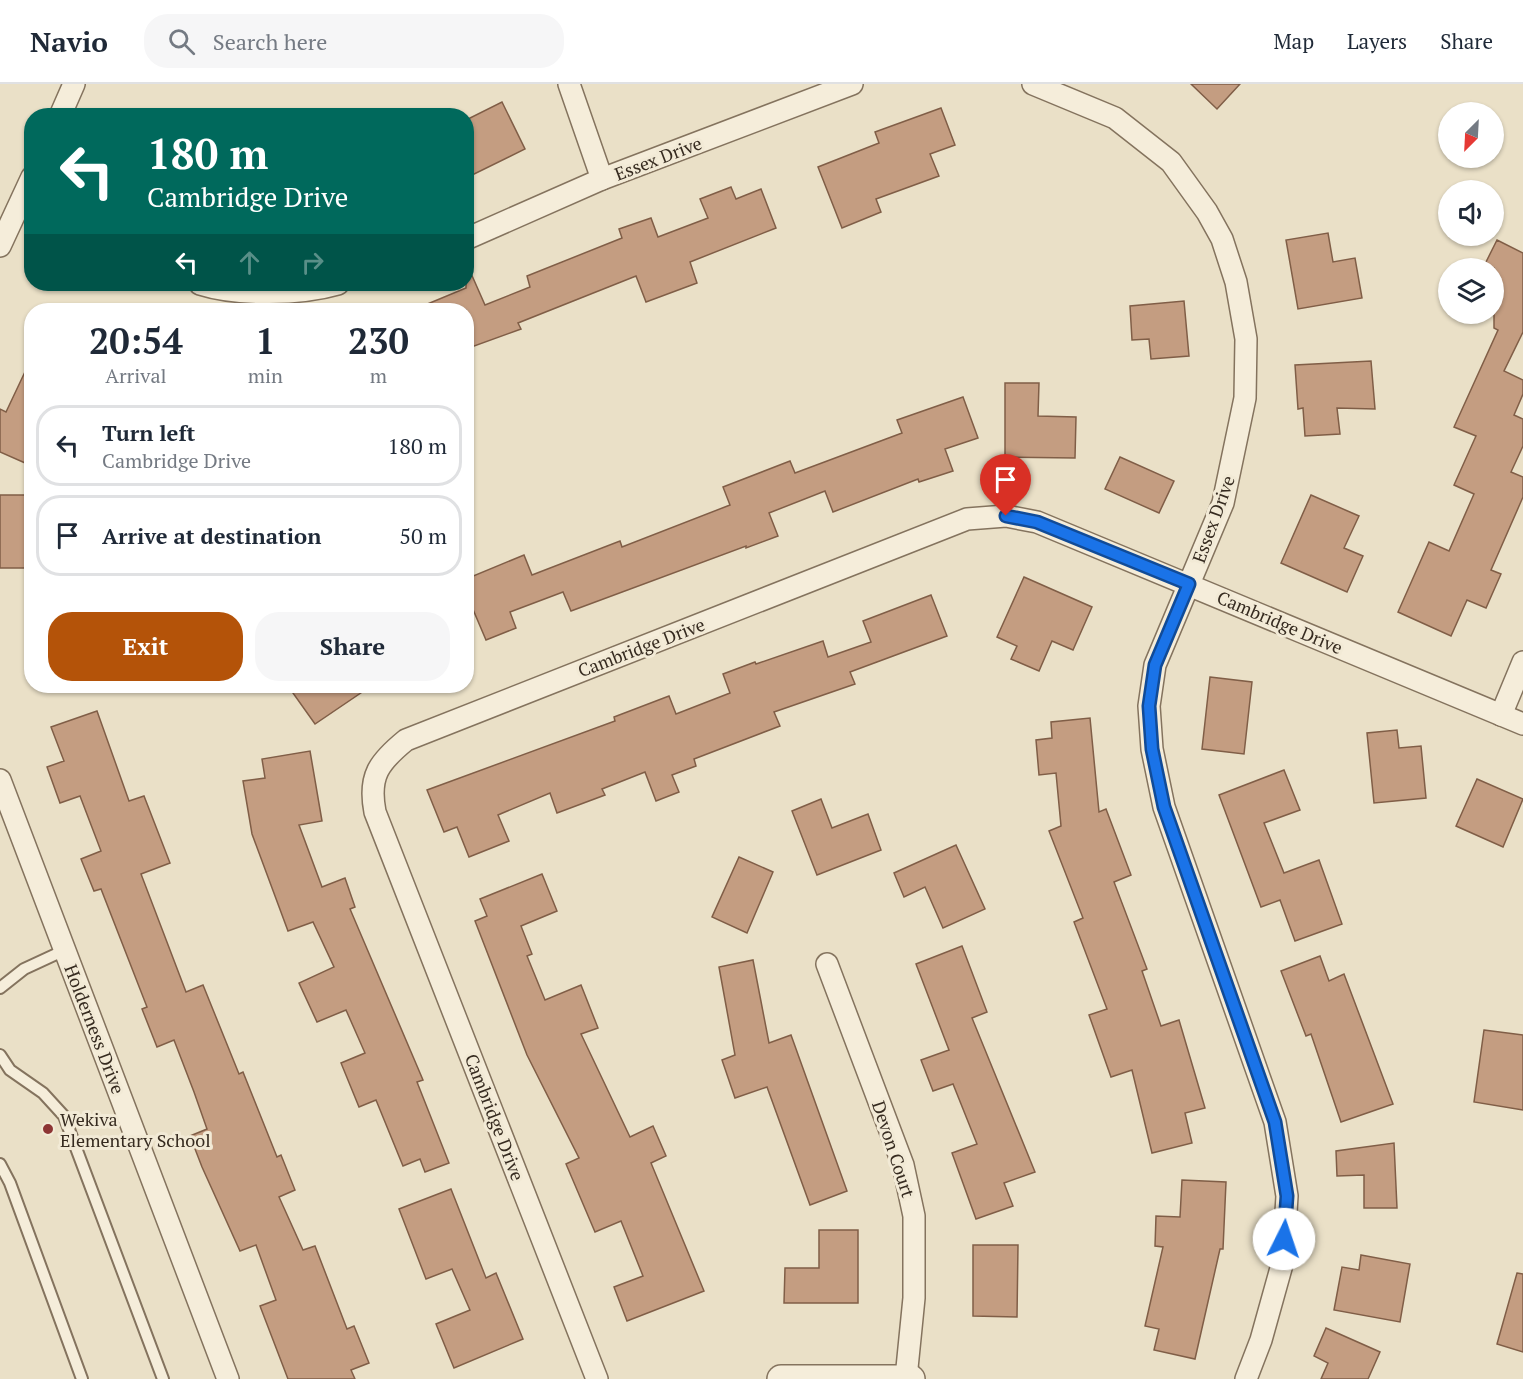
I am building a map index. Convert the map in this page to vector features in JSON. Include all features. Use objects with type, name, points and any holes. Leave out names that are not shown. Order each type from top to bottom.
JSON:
[{"type":"street","points":[[64,108],[74,84]]},
{"type":"street","points":[[569,84],[602,179]]},
{"type":"street","name":"Essex Drive","points":[[474,235],[602,179],[852,84]]},
{"type":"street","name":"Essex Drive","points":[[1034,84],[1115,118],[1171,162],[1207,212],[1222,239],[1236,282],[1246,339],[1245,398],[1223,503],[1155,665],[1149,706],[1152,749],[1164,807],[1275,1122],[1287,1196],[1283,1261],[1261,1340],[1246,1379]]},
{"type":"street","points":[[0,246],[24,211]]},
{"type":"street","points":[[238,291],[280,291]]},
{"type":"street","name":"Cambridge Drive","points":[[597,1379],[375,812],[371,792],[376,771],[389,754],[406,740],[967,519],[1006,516],[1037,522],[1523,724]]},
{"type":"street","points":[[1501,715],[1523,662]]},
{"type":"street","name":"Holderness Drive","points":[[0,780],[228,1379]]},
{"type":"street","name":"Devon Court","points":[[827,964],[903,1166],[914,1216],[914,1298],[906,1378]]},
{"type":"street","points":[[781,1379],[911,1379]]},
{"type":"lane","points":[[0,988],[24,969],[65,950]]},
{"type":"lane","points":[[0,1055],[10,1070],[43,1093],[64,1116],[163,1379]]},
{"type":"lane","points":[[0,1164],[10,1183],[82,1379]]},
{"type":"building","points":[[1191,84],[1240,84],[1217,109]]},
{"type":"building","points":[[502,102],[525,149],[474,174],[474,116]]},
{"type":"building","points":[[941,108],[955,145],[930,154],[939,176],[876,199],[881,212],[842,228],[818,167],[879,143],[875,132]]},
{"type":"building","points":[[731,187],[736,199],[761,189],[776,228],[690,262],[697,283],[646,302],[636,276],[518,323],[521,329],[474,346],[474,303],[430,303],[459,291],[474,291],[474,280],[485,305],[530,287],[527,276],[622,238],[619,229],[651,218],[658,237],[708,218],[700,199]]},
{"type":"building","points":[[1328,233],[1333,262],[1355,258],[1362,298],[1298,309],[1286,240]]},
{"type":"building","points":[[1504,244],[1523,253],[1523,332],[1504,371],[1523,380],[1523,394],[1514,415],[1523,419],[1523,446],[1511,472],[1523,477],[1523,497],[1491,570],[1501,574],[1486,608],[1467,600],[1451,636],[1398,612],[1429,542],[1449,551],[1474,494],[1454,485],[1476,436],[1454,427],[1498,330],[1494,328],[1494,324],[1504,324],[1504,258],[1488,258],[1494,246],[1504,246]]},
{"type":"building","points":[[1184,301],[1189,356],[1151,359],[1149,339],[1132,340],[1130,306]]},
{"type":"building","points":[[1371,361],[1375,409],[1337,408],[1340,434],[1305,436],[1303,408],[1298,409],[1295,365]]},
{"type":"building","points":[[24,374],[24,462],[0,452],[0,409],[6,412]]},
{"type":"building","points":[[1005,383],[1039,383],[1038,416],[1076,417],[1075,458],[1005,457]]},
{"type":"building","points":[[963,397],[978,438],[945,449],[953,471],[919,482],[918,479],[833,512],[825,491],[769,513],[778,536],[571,611],[563,592],[510,612],[516,628],[486,640],[474,612],[474,576],[524,555],[532,575],[620,541],[622,547],[730,505],[723,487],[790,461],[795,473],[902,433],[897,420]]},
{"type":"building","points":[[1120,457],[1174,481],[1159,513],[1105,489]]},
{"type":"building","points":[[0,495],[24,495],[24,568],[0,568]]},
{"type":"building","points":[[1311,495],[1359,516],[1344,548],[1363,556],[1347,592],[1281,563]]},
{"type":"building","points":[[1024,577],[1092,607],[1073,650],[1052,641],[1039,671],[1011,659],[1017,646],[997,637]]},
{"type":"building","points":[[931,595],[947,636],[850,672],[855,684],[774,712],[780,726],[694,759],[696,766],[672,775],[679,792],[656,801],[645,772],[602,789],[605,795],[557,813],[550,793],[498,815],[509,841],[469,857],[457,827],[444,832],[427,790],[615,721],[614,717],[669,696],[676,714],[730,693],[723,674],[755,662],[756,664],[823,641],[828,657],[871,642],[863,621]]},
{"type":"building","points":[[1210,677],[1252,682],[1244,754],[1202,749]]},
{"type":"building","points":[[293,693],[361,693],[315,724]]},
{"type":"building","points":[[97,711],[129,801],[144,796],[170,863],[141,874],[186,992],[203,985],[239,1074],[243,1072],[277,1157],[281,1155],[295,1190],[279,1197],[303,1250],[315,1246],[347,1329],[354,1326],[369,1363],[351,1370],[355,1379],[288,1379],[260,1306],[276,1300],[256,1245],[240,1251],[190,1136],[207,1129],[174,1040],[157,1047],[142,1009],[147,1007],[101,889],[94,891],[81,859],[101,851],[80,796],[60,803],[47,767],[64,761],[51,727]]},
{"type":"building","points":[[1090,718],[1099,812],[1106,809],[1131,875],[1114,882],[1147,969],[1142,971],[1161,1026],[1179,1020],[1205,1108],[1185,1113],[1192,1143],[1152,1153],[1132,1070],[1111,1077],[1089,1015],[1107,1009],[1074,922],[1083,918],[1049,831],[1061,826],[1056,773],[1039,775],[1036,740],[1052,738],[1051,722]]},
{"type":"building","points":[[1397,730],[1399,748],[1421,746],[1426,798],[1374,803],[1367,733]]},
{"type":"building","points":[[310,751],[322,821],[299,825],[322,887],[345,878],[355,907],[350,909],[423,1080],[417,1082],[449,1163],[425,1172],[420,1159],[403,1166],[376,1100],[359,1107],[341,1063],[365,1053],[346,1010],[317,1022],[299,983],[334,967],[313,922],[288,931],[252,834],[243,781],[265,778],[262,759]]},
{"type":"building","points":[[1284,770],[1300,810],[1264,823],[1284,873],[1319,860],[1342,924],[1295,941],[1280,900],[1261,907],[1219,795]]},
{"type":"building","points":[[1477,779],[1523,799],[1503,847],[1456,826]]},
{"type":"building","points":[[821,799],[832,828],[868,814],[881,850],[817,875],[792,811]]},
{"type":"building","points":[[956,845],[985,909],[943,928],[925,887],[904,897],[894,873]]},
{"type":"building","points":[[739,857],[773,872],[747,933],[712,917]]},
{"type":"building","points":[[542,874],[557,911],[521,926],[532,954],[527,956],[545,1000],[581,985],[598,1028],[581,1034],[630,1137],[653,1126],[666,1156],[651,1163],[704,1291],[627,1321],[614,1287],[643,1276],[621,1221],[595,1232],[566,1164],[579,1158],[527,1055],[475,921],[487,916],[480,899]]},
{"type":"building","points":[[962,946],[987,1012],[972,1018],[1035,1172],[1004,1183],[1013,1206],[976,1219],[952,1153],[977,1144],[953,1084],[933,1091],[921,1060],[949,1050],[916,964]]},
{"type":"building","points":[[1320,956],[1329,981],[1344,974],[1393,1104],[1341,1122],[1311,1034],[1306,1036],[1281,971]]},
{"type":"building","points":[[753,960],[769,1043],[791,1035],[847,1191],[810,1205],[767,1087],[735,1098],[722,1060],[735,1055],[719,967]]},
{"type":"building","points":[[1484,1030],[1523,1035],[1523,1110],[1474,1102]]},
{"type":"building","points":[[1394,1143],[1397,1208],[1364,1208],[1364,1175],[1337,1176],[1336,1151]]},
{"type":"building","points":[[1182,1180],[1226,1182],[1223,1249],[1220,1249],[1195,1359],[1154,1350],[1159,1329],[1145,1326],[1163,1247],[1155,1246],[1156,1216],[1180,1217]]},
{"type":"building","points":[[451,1189],[486,1278],[496,1273],[523,1339],[454,1368],[436,1324],[470,1310],[452,1269],[426,1279],[399,1209]]},
{"type":"building","points":[[819,1230],[858,1230],[858,1303],[784,1303],[785,1268],[819,1268]]},
{"type":"building","points":[[973,1245],[1018,1245],[1017,1317],[973,1316]]},
{"type":"building","points":[[1361,1255],[1410,1264],[1400,1322],[1334,1310],[1342,1267],[1359,1270]]},
{"type":"building","points":[[1517,1273],[1523,1274],[1523,1352],[1497,1344]]},
{"type":"building","points":[[1326,1328],[1380,1352],[1368,1379],[1321,1379],[1328,1363],[1314,1356]]},
{"type":"place","name":"Wekiva Elementary School","points":[[48,1129]]},
{"type":"route","points":[[1006,516],[1037,522],[1189,584],[1155,665],[1149,706],[1152,749],[1164,807],[1275,1122],[1287,1196],[1284,1239]]}]
